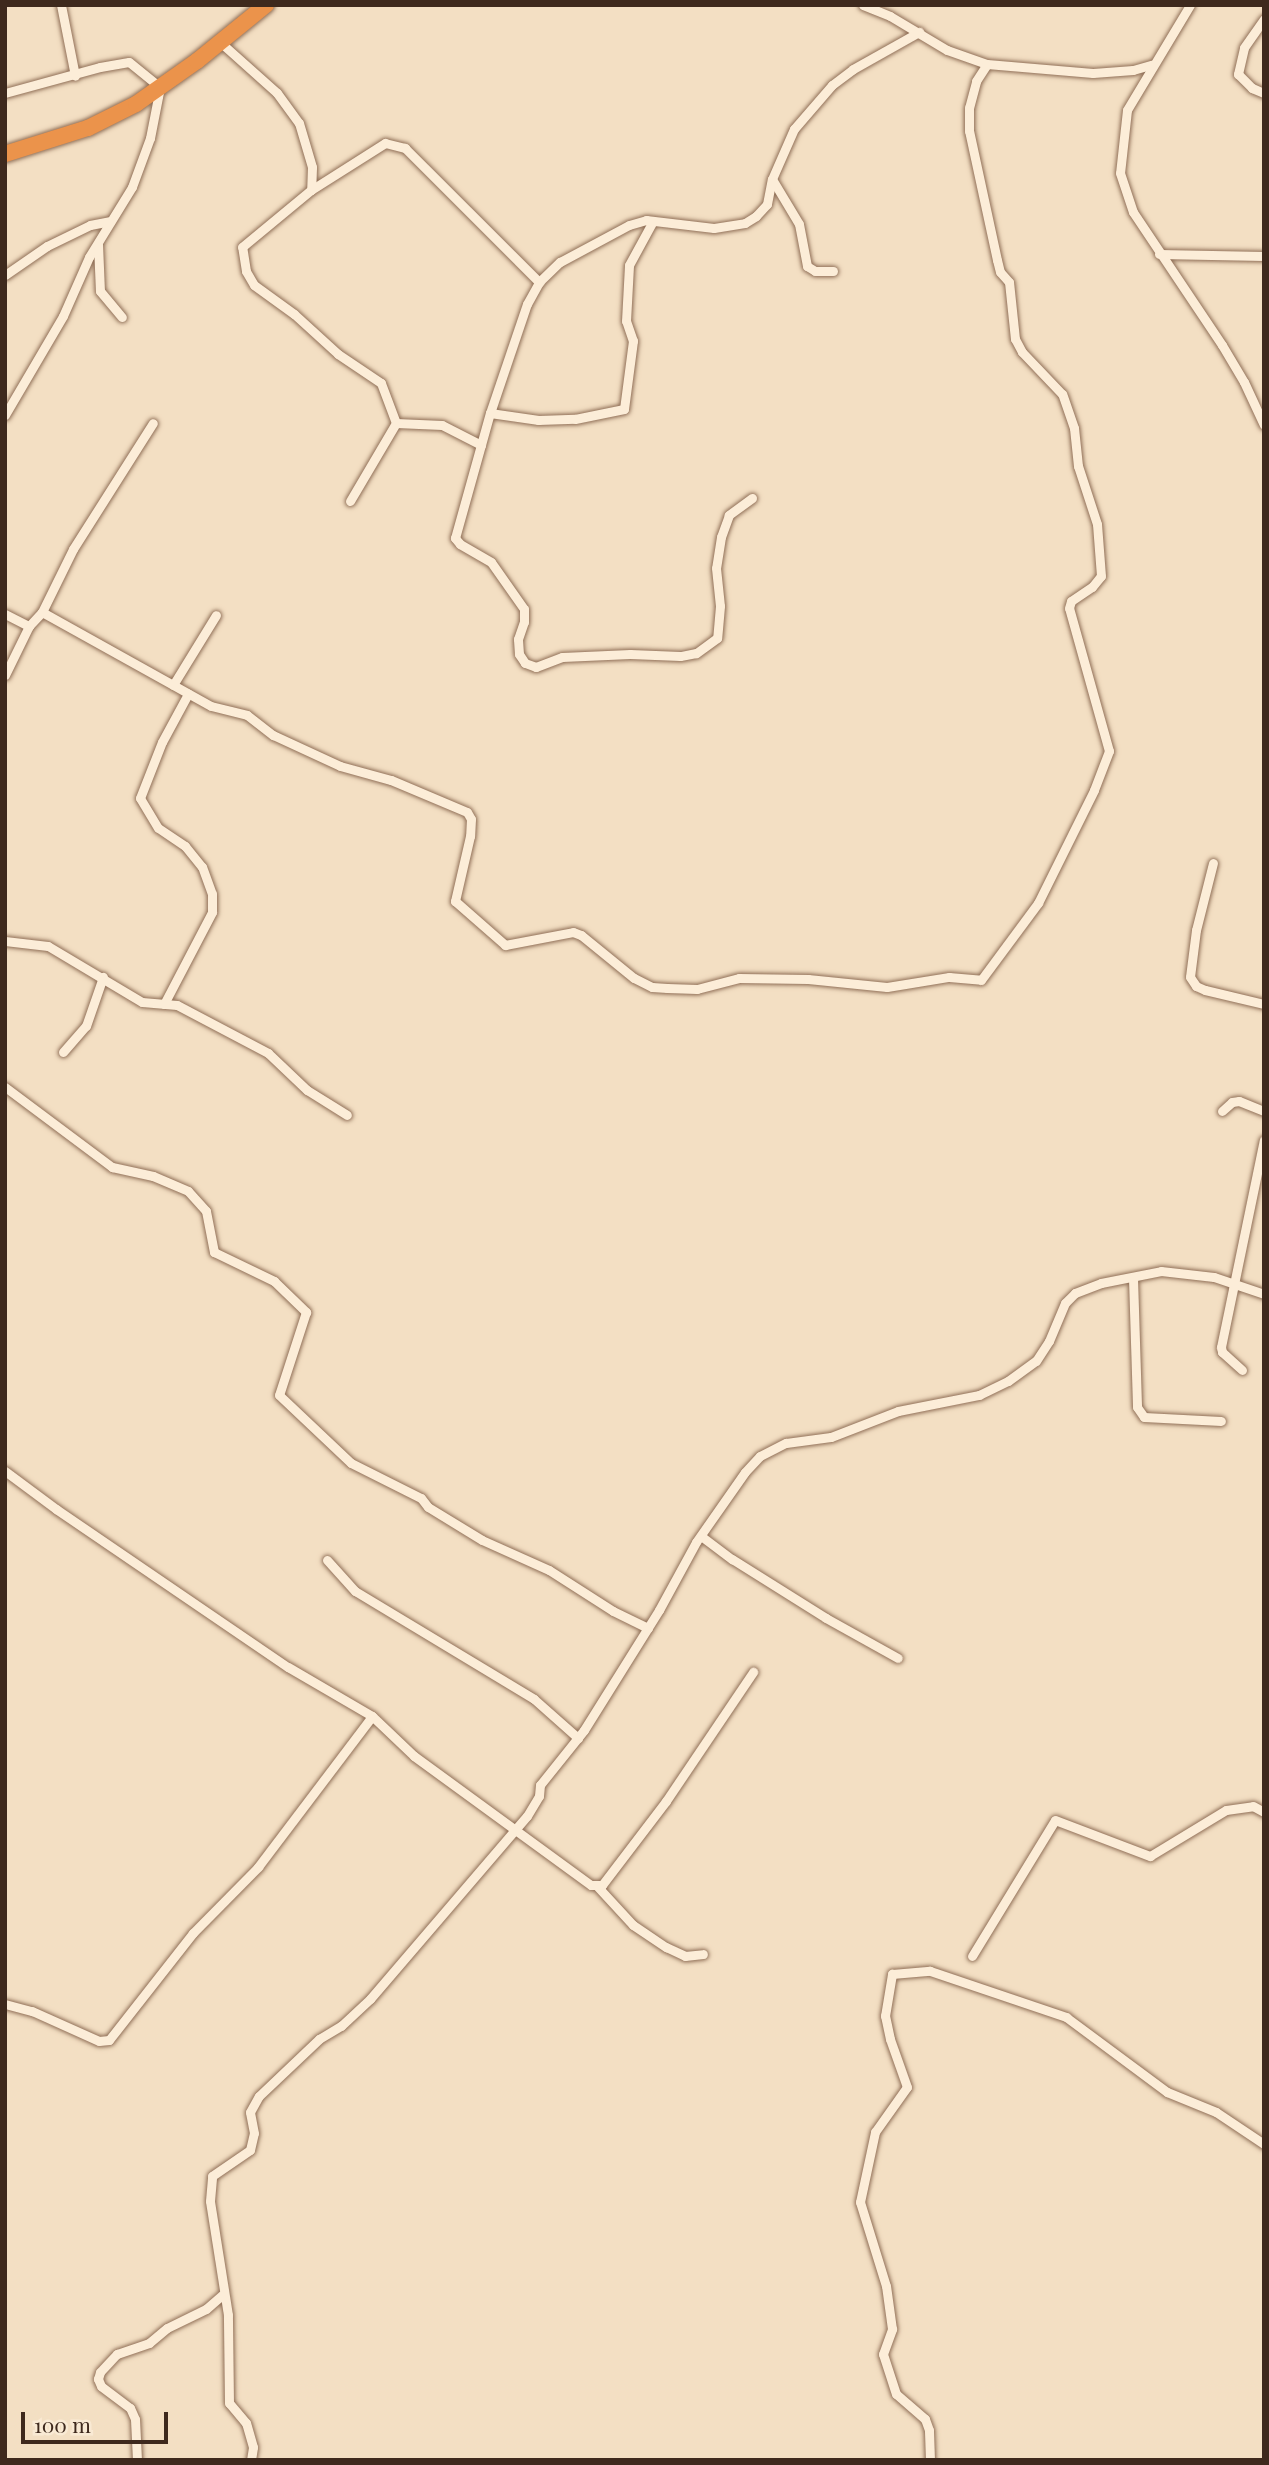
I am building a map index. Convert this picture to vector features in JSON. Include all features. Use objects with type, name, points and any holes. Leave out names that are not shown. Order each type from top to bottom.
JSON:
[{"type":"highway","points":[[5,155],[88,128],[160,88],[266,5]]},
{"type":"street","points":[[61,5],[75,76]]},
{"type":"street","points":[[863,5],[919,32],[947,50],[987,64],[1093,73],[1133,70],[1151,65]]},
{"type":"street","points":[[1190,5],[1151,65],[1127,110],[1121,173],[1133,212],[1244,382],[1264,425]]},
{"type":"street","points":[[1264,19],[1244,48],[1238,74],[1252,89],[1264,93]]},
{"type":"street","points":[[752,498],[729,515],[721,537],[716,568],[720,625],[717,638],[696,653],[680,656],[630,654],[562,657],[536,667],[525,663],[519,654],[518,639],[524,622],[524,608],[491,562],[460,544],[455,538],[490,413],[527,304],[539,282],[560,262],[611,232],[646,220],[714,228],[745,223],[756,216],[766,204],[772,179],[794,129],[832,85],[853,69],[919,32]]},
{"type":"street","points":[[220,43],[277,93],[299,123],[312,167],[311,190]]},
{"type":"street","points":[[5,93],[100,67],[130,62],[160,88],[150,138],[132,187],[73,287],[63,316],[46,349],[5,415]]},
{"type":"street","points":[[42,612],[211,706],[247,715],[273,735],[340,766],[391,780],[467,812],[471,819],[470,836],[454,901],[505,945],[573,932],[635,978],[652,987],[667,988],[697,989],[739,978],[807,979],[887,987],[913,985],[938,978],[973,980],[985,976],[1038,903],[1094,790],[1109,751],[1069,608],[1071,601],[1092,587],[1101,576],[1097,524],[1078,466],[1074,428],[1062,394],[1022,352],[1015,339],[1009,282],[1000,272],[969,131],[969,108],[976,80],[987,64]]},
{"type":"street","points":[[396,423],[381,383],[328,346],[294,314],[254,285],[246,271],[242,247],[311,190],[385,143],[405,148],[539,282]]},
{"type":"street","points":[[772,179],[799,224],[807,266],[815,271],[833,271]]},
{"type":"street","points":[[490,413],[538,421],[575,419],[624,408],[633,341],[626,321],[629,265],[653,221]]},
{"type":"street","points":[[5,275],[47,246],[90,225],[111,222]]},
{"type":"street","points":[[98,242],[97,272],[100,291],[122,317]]},
{"type":"street","points":[[1160,254],[1264,256]]},
{"type":"street","points":[[5,675],[29,626],[42,612],[73,550],[153,423]]},
{"type":"street","points":[[396,423],[442,425],[481,445]]},
{"type":"street","points":[[350,501],[396,423]]},
{"type":"street","points":[[5,614],[29,626]]},
{"type":"street","points":[[173,685],[216,615]]},
{"type":"street","points":[[164,1004],[212,912],[212,894],[202,867],[185,846],[158,828],[140,798],[162,742],[188,694]]},
{"type":"street","points":[[1213,863],[1196,930],[1190,977],[1196,986],[1205,990],[1264,1004]]},
{"type":"street","points":[[7,945],[33,942],[48,946],[142,1002],[177,1005],[268,1053],[307,1090],[347,1115]]},
{"type":"street","points":[[63,1052],[86,1027],[103,977]]},
{"type":"street","points":[[5,1087],[112,1167],[153,1176],[188,1191],[206,1211],[214,1252],[274,1281],[306,1312],[279,1395],[351,1463],[421,1498],[428,1507],[482,1540],[549,1570],[613,1611],[648,1628]]},
{"type":"street","points":[[1222,1111],[1232,1102],[1239,1101],[1264,1111]]},
{"type":"street","points":[[1242,1370],[1222,1352],[1221,1347],[1264,1140]]},
{"type":"street","points":[[251,2460],[251,2437],[246,2423],[229,2403],[228,2315],[223,2294],[210,2181],[215,2172],[233,2164],[250,2150],[254,2133],[250,2112],[252,2105],[318,2039],[341,2026],[370,1998],[517,1829],[534,1806],[540,1785],[578,1738],[648,1628],[702,1536],[745,1472],[776,1446],[831,1437],[898,1411],[979,1395],[1036,1361],[1049,1342],[1065,1303],[1075,1293],[1161,1271],[1234,1283],[1264,1293]]},
{"type":"street","points":[[1133,1278],[1137,1407],[1144,1417],[1221,1421]]},
{"type":"street","points":[[5,1471],[56,1509],[143,1565],[288,1667],[372,1716],[414,1756],[517,1829],[542,1853],[597,1886],[634,1925],[666,1947],[685,1956],[703,1954]]},
{"type":"street","points":[[702,1536],[732,1559],[826,1618],[898,1657]]},
{"type":"street","points":[[327,1560],[355,1591],[534,1699],[578,1738]]},
{"type":"street","points":[[597,1886],[666,1801],[753,1672]]},
{"type":"street","points":[[5,2004],[32,2011],[99,2041],[110,2040],[193,1933],[258,1867],[372,1716]]},
{"type":"street","points":[[972,1956],[1055,1820],[1150,1856],[1226,1810],[1253,1806],[1264,1812]]},
{"type":"street","points":[[930,2460],[929,2430],[925,2419],[896,2394],[887,2371],[883,2347],[892,2329],[886,2287],[860,2202],[875,2132],[907,2087],[885,2016],[892,1974],[930,1972],[1066,2017],[1167,2092],[1216,2112],[1264,2144]]},
{"type":"street","points":[[138,2460],[135,2419],[130,2408],[101,2386],[98,2379],[100,2372],[117,2354],[149,2343],[167,2328],[206,2309],[223,2294]]}]
